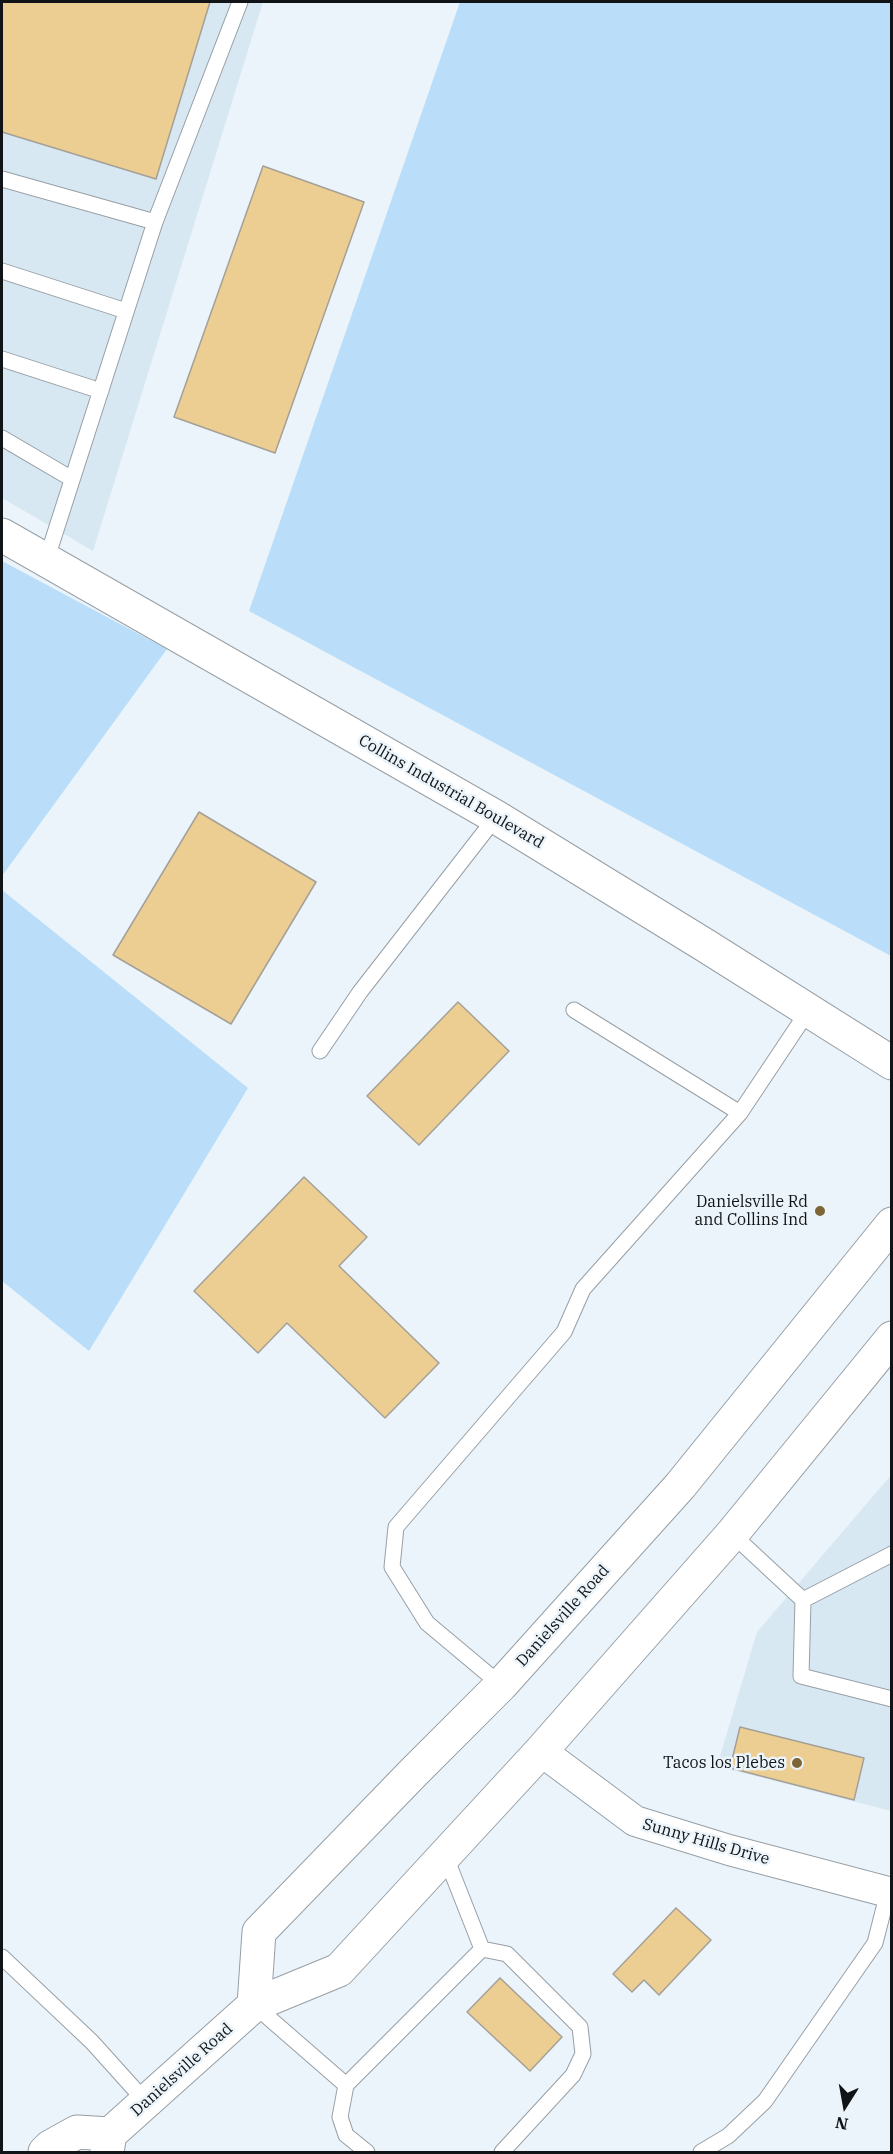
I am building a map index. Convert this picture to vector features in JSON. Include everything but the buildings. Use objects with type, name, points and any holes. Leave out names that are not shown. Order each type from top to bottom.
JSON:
[{"type":"main road","name":"Collins Industrial Boulevard","points":[[2,535],[496,817],[891,1063]]},
{"type":"main road","name":"Danielsville Road","points":[[254,2005],[259,1932],[501,1685],[680,1486],[891,1224]]},
{"type":"main road","name":"Danielsville Road","points":[[45,2152],[77,2132],[108,2143],[146,2102],[254,2005],[339,1970],[541,1751],[732,1534],[891,1338]]},
{"type":"street","name":"Sunny Hills Drive","points":[[541,1751],[635,1821],[729,1850],[890,1892]]},
{"type":"lane","points":[[46,561],[155,222],[240,2]]},
{"type":"lane","points":[[2,180],[155,222]]},
{"type":"lane","points":[[2,271],[126,311]]},
{"type":"lane","points":[[2,359],[101,391]]},
{"type":"lane","points":[[2,438],[72,479]]},
{"type":"lane","points":[[320,1050],[360,992],[496,817]]},
{"type":"lane","points":[[574,1010],[740,1113]]},
{"type":"lane","points":[[501,1685],[427,1623],[392,1566],[396,1527],[564,1332],[583,1289],[740,1113],[808,1011]]},
{"type":"lane","points":[[732,1534],[803,1600],[801,1676],[891,1699]]},
{"type":"lane","points":[[803,1600],[891,1554]]},
{"type":"lane","points":[[445,1855],[482,1949]]},
{"type":"lane","points":[[702,2152],[728,2136],[771,2093],[875,1943],[890,1892]]},
{"type":"lane","points":[[367,2152],[346,2135],[340,2117],[346,2085],[482,1949]]},
{"type":"lane","points":[[482,1949],[507,1954],[580,2027],[583,2054],[573,2075],[502,2152]]},
{"type":"lane","points":[[2,1957],[92,2042],[146,2102]]},
{"type":"lane","points":[[254,2005],[346,2085]]},
{"type":"shaded area","points":[[2,2],[263,2],[93,551],[2,498]]},
{"type":"shaded area","points":[[460,2],[891,2],[891,956],[249,611]]},
{"type":"shaded area","points":[[2,561],[167,649],[2,876]]},
{"type":"shaded area","points":[[2,890],[248,1088],[89,1351],[2,1281]]},
{"type":"shaded area","points":[[891,1475],[891,1811],[717,1766],[757,1632]]},
{"type":"place","name":"Danielsville Rd and Collins Ind","points":[[820,1211]]},
{"type":"place","name":"Tacos los Plebes","points":[[797,1763]]}]
